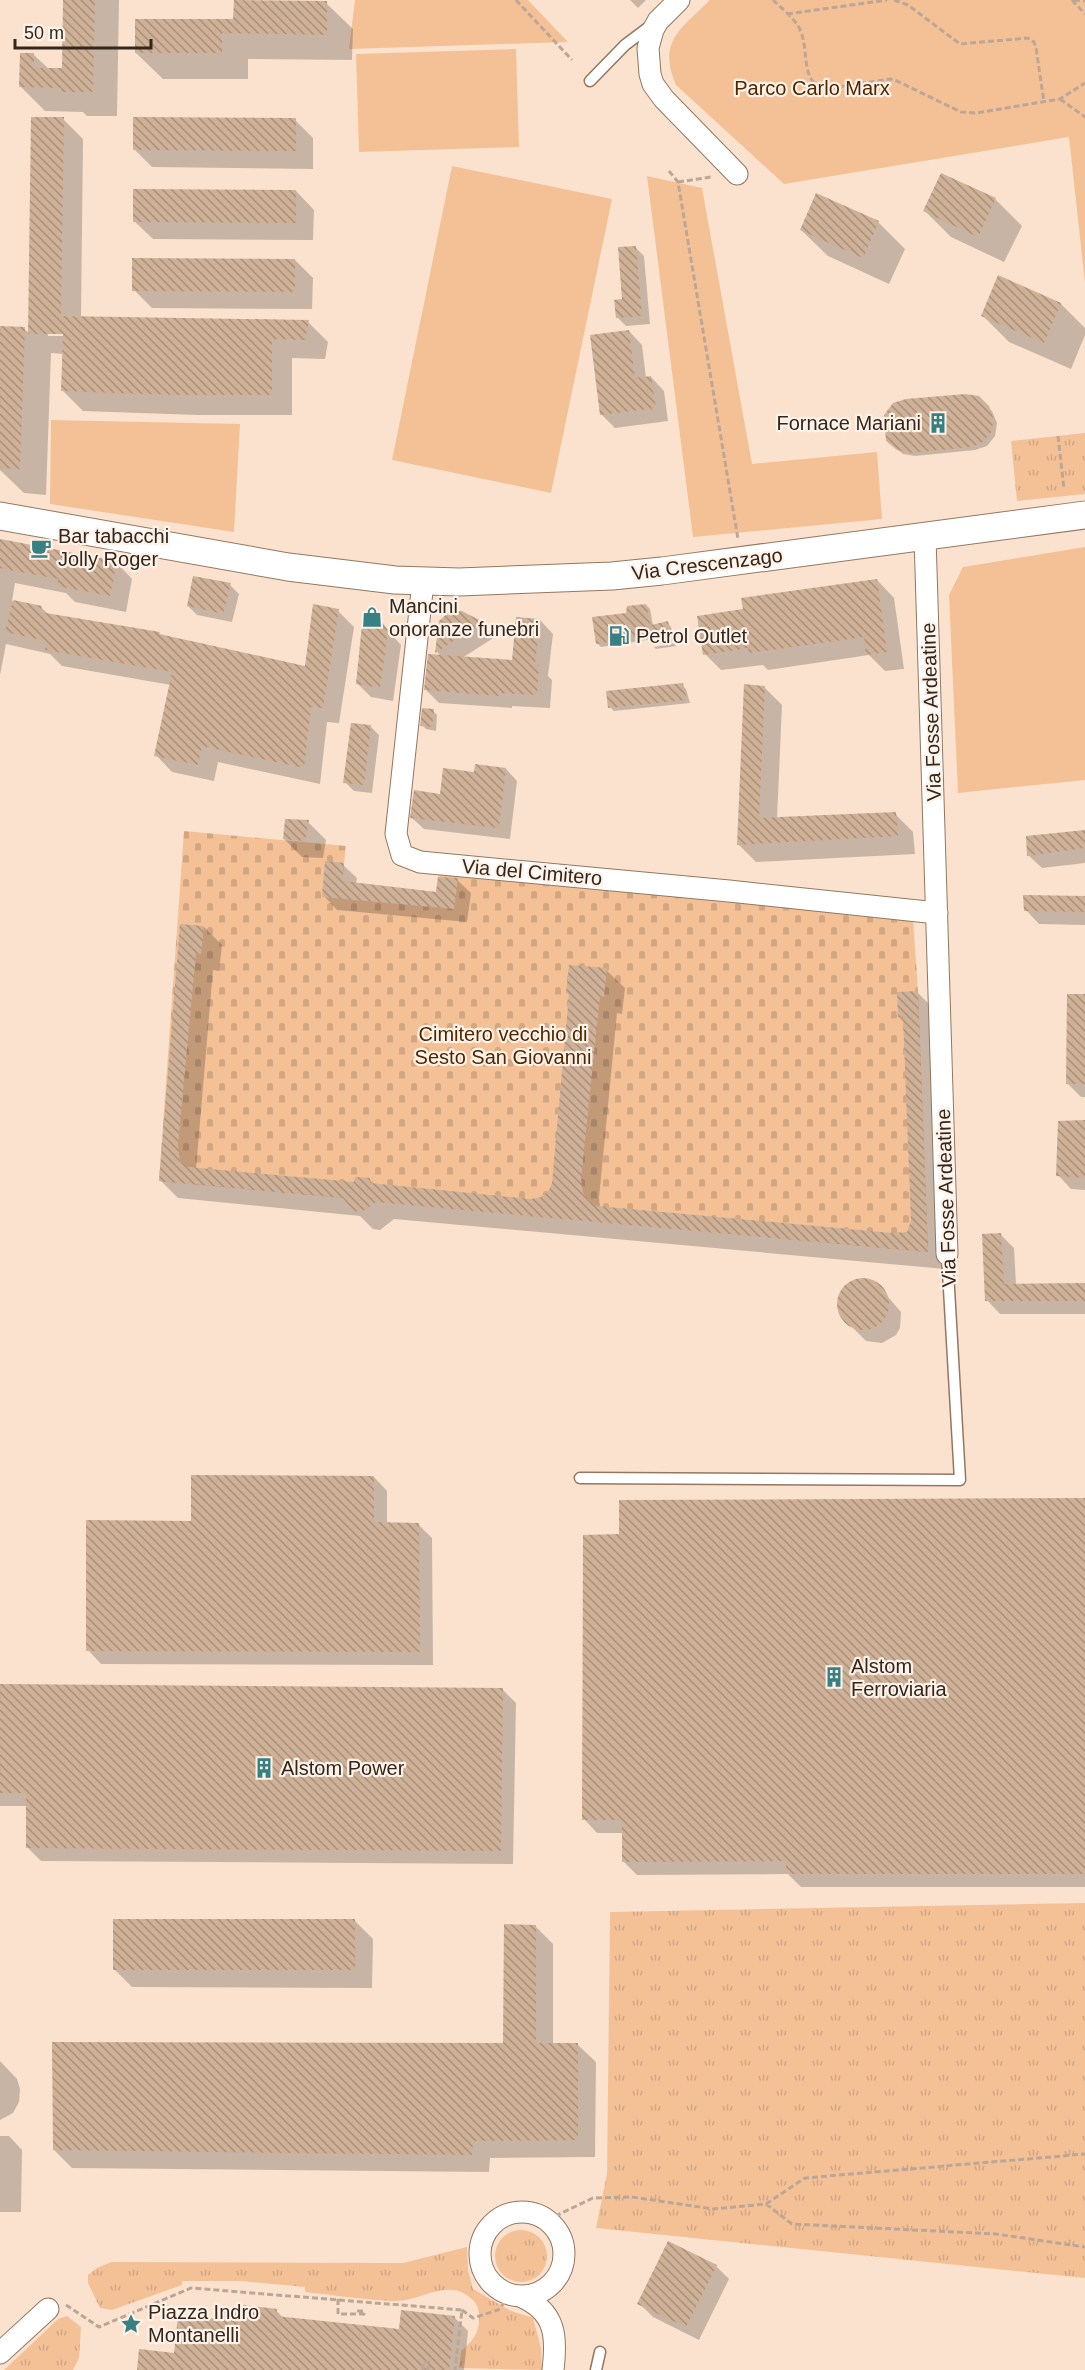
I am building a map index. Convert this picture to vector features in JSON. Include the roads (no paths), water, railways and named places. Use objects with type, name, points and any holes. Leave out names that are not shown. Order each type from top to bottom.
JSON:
[{"type":"street","points":[[679,0],[658,21],[648,48],[648,65],[653,84],[664,99],[737,174]]},
{"type":"street","name":"Via Crescenzago","points":[[0,516],[328,573],[423,582],[612,576],[1085,515]]},
{"type":"street","name":"Via Fosse Ardeatine","points":[[925,537],[947,1254]]},
{"type":"street","name":"Via del Cimitero","points":[[423,582],[396,834],[402,855],[420,862],[937,913]]},
{"type":"street","points":[[551,2322],[540,2307],[500,2291],[483,2272],[480,2252],[486,2232],[501,2218],[520,2212],[534,2214],[547,2220],[556,2229],[562,2242],[563,2262],[551,2298],[551,2322],[555,2347],[553,2370]]},
{"type":"street","points":[[516,2296],[535,2295],[546,2290],[555,2281]]},
{"type":"street","points":[[0,2353],[48,2309]]},
{"type":"lane","points":[[590,81],[630,40],[658,21]]},
{"type":"lane","name":"Via Fosse Ardeatine","points":[[580,1478],[960,1480],[947,1254]]},
{"type":"lane","points":[[596,2370],[600,2352]]},
{"type":"place","name":"Fornace Mariani","points":[[938,423]]},
{"type":"place","name":"Bar tabacchi Jolly Roger","points":[[41,548]]},
{"type":"place","name":"Mancini onoranze funebri","points":[[372,617]]},
{"type":"place","name":"Petrol Outlet","points":[[619,636]]},
{"type":"place","name":"Alstom Ferroviaria","points":[[834,1677]]},
{"type":"place","name":"Alstom Power","points":[[264,1768]]},
{"type":"place","name":"Piazza Indro Montanelli","points":[[131,2324]]},
{"type":"park label","name":"Parco Carlo Marx","points":[[812,88]]},
{"type":"park label","name":"Cimitero vecchio di Sesto San Giovanni","points":[[503,1046]]}]
